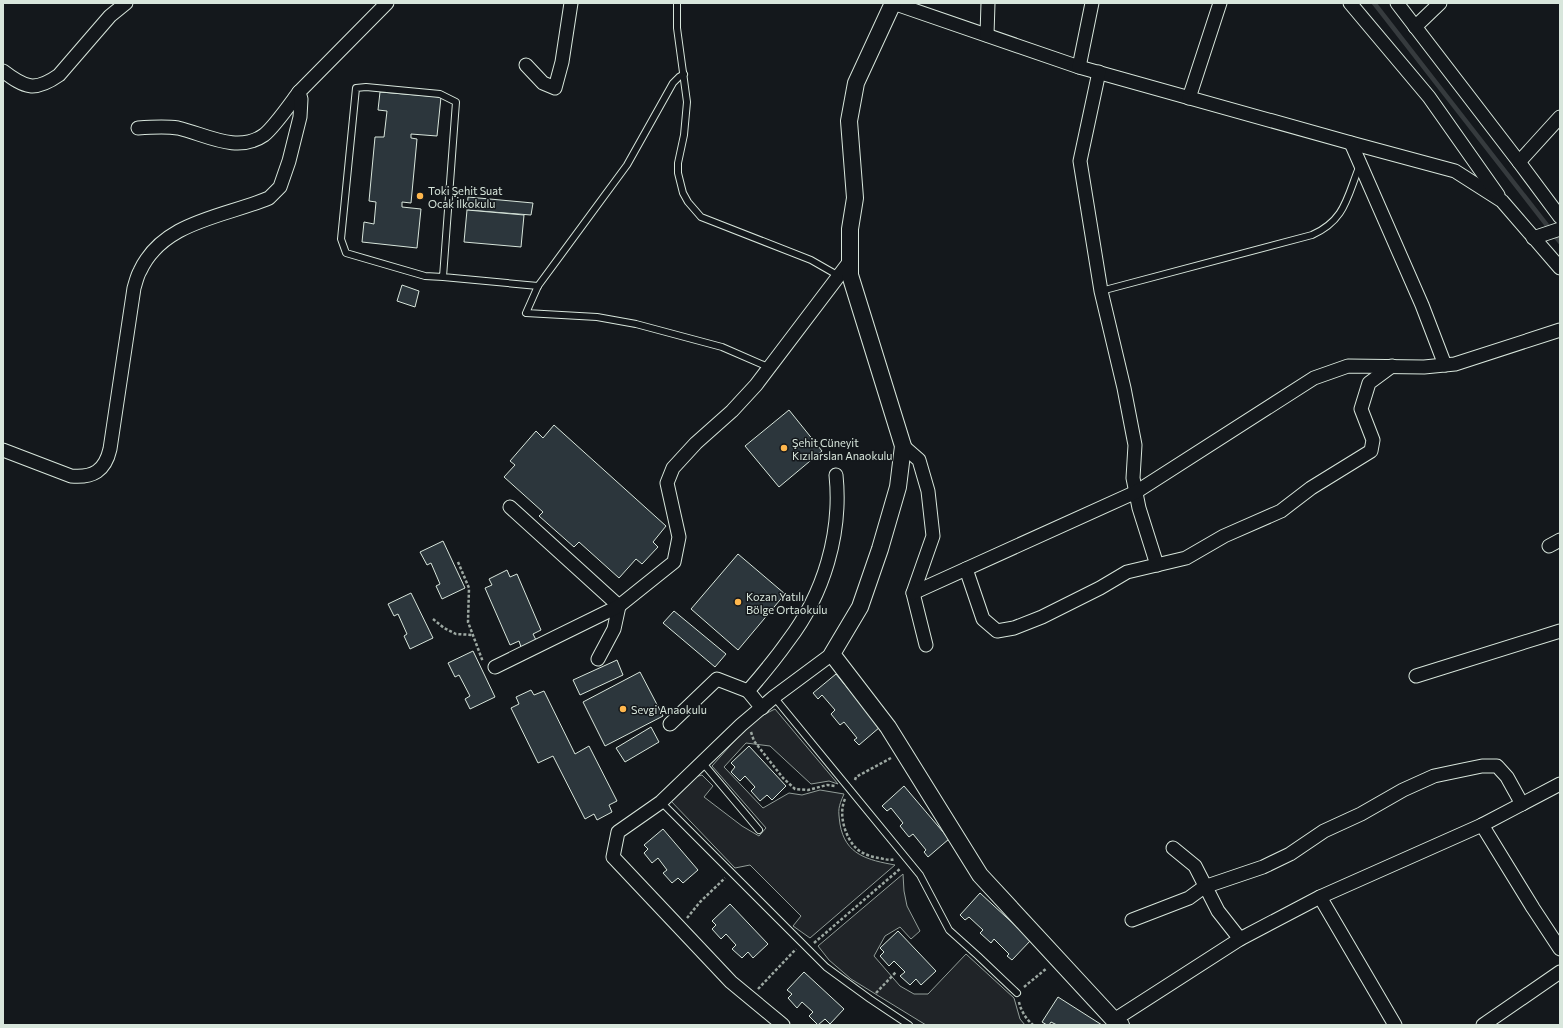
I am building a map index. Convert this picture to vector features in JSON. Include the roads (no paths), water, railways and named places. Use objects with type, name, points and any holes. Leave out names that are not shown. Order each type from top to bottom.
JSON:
[{"type":"street","points":[[3,72],[17,82],[26,86],[38,87],[49,82],[59,75],[110,16],[124,3]]},
{"type":"street","points":[[138,128],[177,128],[230,143],[243,143],[254,140],[264,134],[299,92],[387,3]]},
{"type":"street","points":[[526,65],[544,83],[555,88],[562,62],[570,3]]},
{"type":"street","points":[[782,1025],[730,982],[613,857],[618,832],[661,802],[747,720],[774,697],[832,654],[860,607],[880,549],[898,487],[903,446],[850,275],[850,230],[855,198],[849,121],[856,83],[893,3],[1079,67],[1351,143],[1455,170],[1502,201]]},
{"type":"street","points":[[987,35],[988,3]]},
{"type":"street","points":[[1079,67],[1092,3]]},
{"type":"street","points":[[1189,98],[1220,3]]},
{"type":"street","points":[[1350,3],[1429,97],[1502,201],[1560,268]]},
{"type":"street","points":[[1397,3],[1560,217]]},
{"type":"street","points":[[1415,27],[1440,3]]},
{"type":"street","points":[[1100,72],[1080,161],[1101,291],[1124,388],[1135,446],[1133,478],[1139,508],[1157,565]]},
{"type":"street","points":[[3,450],[71,476],[82,477],[94,474],[101,468],[107,460],[110,449],[134,288],[140,270],[152,252],[166,238],[181,228],[269,198],[280,187],[300,117],[301,99],[299,92]]},
{"type":"street","points":[[1519,162],[1560,117]]},
{"type":"street","points":[[1351,143],[1422,305],[1445,365]]},
{"type":"street","points":[[1533,238],[1560,228]]},
{"type":"street","points":[[495,667],[619,606],[674,562],[679,537],[668,482],[673,468],[696,443],[732,411],[756,384],[850,261]]},
{"type":"street","points":[[913,593],[1136,492],[1314,378],[1348,366],[1424,367],[1455,364],[1560,330]]},
{"type":"street","points":[[966,569],[983,618],[997,631],[1014,628],[1042,617],[1100,588],[1127,572],[1186,558],[1224,536],[1281,511],[1311,488],[1371,451],[1374,440],[1361,409],[1369,383],[1392,366]]},
{"type":"street","points":[[903,446],[920,460],[928,491],[934,536],[913,593],[926,645]]},
{"type":"street","points":[[748,691],[789,640],[814,600],[827,568],[834,536],[838,492],[836,475]]},
{"type":"street","points":[[510,507],[619,606]]},
{"type":"street","points":[[598,659],[614,629],[619,606]]},
{"type":"street","points":[[1416,676],[1560,631]]},
{"type":"street","points":[[832,654],[900,745],[980,875],[1118,1023],[1240,939],[1320,897],[1482,825],[1560,784]]},
{"type":"street","points":[[670,724],[717,679],[748,691],[762,708]]},
{"type":"street","points":[[1132,920],[1189,898],[1204,887],[1264,867],[1290,854],[1324,831],[1361,814],[1403,790],[1434,776],[1482,766],[1497,766],[1507,777],[1522,804]]},
{"type":"street","points":[[1482,825],[1533,908],[1556,935],[1560,949]]},
{"type":"street","points":[[1174,848],[1195,866],[1204,887],[1218,911],[1240,939]]},
{"type":"street","points":[[1320,897],[1395,1025]]},
{"type":"street","points":[[1483,1025],[1560,972]]},
{"type":"lane","points":[[677,3],[677,28],[686,95],[686,117],[678,163],[678,173],[683,193],[693,210],[701,217],[812,260],[839,276]]},
{"type":"lane","points":[[684,74],[679,76],[673,83],[627,165],[538,286],[526,313],[597,317],[636,324],[722,347],[768,368]]},
{"type":"lane","points":[[442,277],[456,102],[440,94],[366,87],[356,88],[341,239],[346,253],[425,276],[538,286]]},
{"type":"lane","points":[[1101,291],[1312,235],[1322,231],[1330,225],[1342,210],[1360,164]]},
{"type":"lane","points":[[774,697],[920,875],[949,930],[1017,993]]},
{"type":"lane","points":[[702,762],[759,830]]},
{"type":"lane","points":[[661,802],[826,967],[909,1025]]},
{"type":"waterway","points":[[1374,3],[1560,242]]},
{"type":"place","name":"Toki Şehit Suat Ocak İlkokulu","points":[[420,196]]},
{"type":"place","name":"Şehit Cüneyit Kızılarslan Anaokulu","points":[[784,448]]},
{"type":"place","name":"Kozan Yatılı Bölge Ortaokulu","points":[[738,602]]},
{"type":"place","name":"Sevgi Anaokulu","points":[[623,709]]}]
